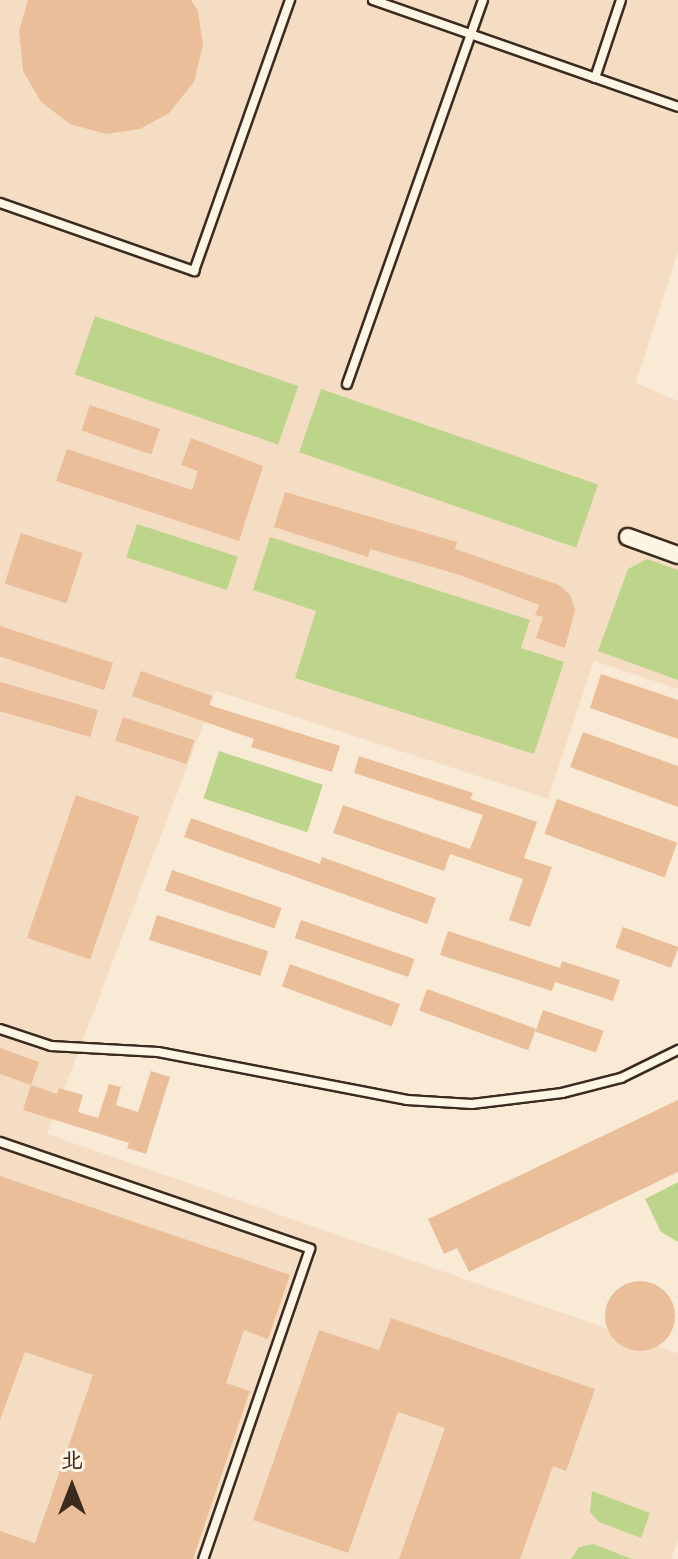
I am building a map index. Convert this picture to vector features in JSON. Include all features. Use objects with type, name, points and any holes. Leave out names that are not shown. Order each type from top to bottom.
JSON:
[{"type":"street","points":[[628,537],[678,555]]},
{"type":"lane","points":[[0,203],[194,271],[290,0]]},
{"type":"lane","points":[[373,0],[678,107]]},
{"type":"lane","points":[[347,384],[483,0]]},
{"type":"lane","points":[[595,78],[621,0]]},
{"type":"lane","points":[[0,1029],[51,1046],[158,1052],[407,1100],[472,1104],[562,1093],[621,1078],[678,1050]]},
{"type":"lane","points":[[0,1142],[310,1249],[203,1559]]},
{"type":"shaded area","points":[[0,0],[678,0],[678,252],[636,383],[678,401],[678,689],[594,661],[548,799],[216,691],[47,1134],[678,1353],[678,1540],[671,1559],[0,1559]]},
{"type":"green space","points":[[95,316],[298,386],[278,445],[75,375]]},
{"type":"green space","points":[[321,389],[598,484],[576,548],[299,452]]},
{"type":"green space","points":[[137,524],[238,557],[227,590],[126,557]]},
{"type":"green space","points":[[270,537],[530,620],[521,648],[564,662],[534,754],[295,678],[316,611],[253,590]]},
{"type":"green space","points":[[647,559],[678,570],[678,680],[598,651],[628,569]]},
{"type":"green space","points":[[219,751],[323,785],[307,832],[204,799]]},
{"type":"green space","points":[[678,1182],[678,1242],[661,1232],[645,1199]]},
{"type":"green space","points":[[592,1491],[650,1513],[641,1538],[599,1522],[590,1512]]},
{"type":"green space","points":[[593,1544],[632,1559],[571,1559],[579,1547]]},
{"type":"building","points":[[28,0],[191,0],[198,11],[203,45],[194,82],[169,113],[140,129],[106,134],[70,124],[41,102],[23,71],[19,31]]},
{"type":"building","points":[[90,405],[160,429],[151,455],[81,431]]},
{"type":"building","points":[[191,438],[263,466],[239,541],[56,481],[67,449],[192,490],[198,471],[181,465]]},
{"type":"building","points":[[285,492],[457,542],[455,549],[559,585],[570,595],[575,610],[565,648],[536,638],[543,617],[535,615],[539,605],[460,575],[370,549],[368,557],[274,527]]},
{"type":"building","points":[[21,533],[83,553],[66,603],[5,583]]},
{"type":"building","points":[[0,626],[113,663],[104,690],[0,656]]},
{"type":"building","points":[[141,671],[212,696],[209,705],[340,746],[332,772],[251,747],[254,739],[132,696]]},
{"type":"building","points":[[601,674],[678,700],[678,739],[590,708]]},
{"type":"building","points":[[0,682],[98,710],[90,737],[0,711]]},
{"type":"building","points":[[123,717],[194,740],[187,764],[115,741]]},
{"type":"building","points":[[583,732],[678,766],[678,807],[570,767]]},
{"type":"building","points":[[359,756],[473,793],[470,799],[537,822],[524,858],[552,867],[530,927],[509,920],[523,879],[450,854],[444,871],[333,833],[343,805],[470,849],[483,815],[354,773]]},
{"type":"building","points":[[76,795],[139,817],[90,960],[27,938]]},
{"type":"building","points":[[557,799],[677,843],[665,878],[544,834]]},
{"type":"building","points":[[191,818],[320,864],[322,857],[436,898],[427,924],[184,837]]},
{"type":"building","points":[[172,870],[282,908],[275,929],[165,891]]},
{"type":"building","points":[[157,915],[268,951],[260,976],[149,940]]},
{"type":"building","points":[[301,920],[414,959],[408,977],[295,938]]},
{"type":"building","points":[[623,927],[678,947],[671,968],[615,948]]},
{"type":"building","points":[[448,931],[560,968],[562,961],[620,980],[613,1001],[555,982],[552,991],[440,955]]},
{"type":"building","points":[[290,964],[400,1004],[392,1027],[282,987]]},
{"type":"building","points":[[427,989],[536,1029],[528,1050],[419,1011]]},
{"type":"building","points":[[543,1010],[604,1031],[596,1053],[536,1032]]},
{"type":"building","points":[[0,1048],[39,1062],[31,1085],[0,1074]]},
{"type":"building","points":[[151,1071],[170,1077],[146,1154],[127,1148],[129,1143],[23,1110],[31,1085],[57,1094],[59,1088],[83,1095],[78,1112],[98,1118],[109,1084],[121,1087],[116,1105],[138,1112]]},
{"type":"building","points":[[678,1100],[678,1172],[469,1272],[457,1248],[444,1254],[428,1219]]},
{"type":"building","points":[[0,1176],[290,1275],[268,1339],[244,1330],[226,1383],[250,1391],[193,1559],[0,1559],[0,1531],[35,1543],[93,1375],[25,1352],[0,1420]]},
{"type":"building","points":[[640,1281],[665,1291],[675,1316],[665,1341],[640,1351],[615,1341],[605,1316],[615,1291]]},
{"type":"building","points":[[391,1318],[595,1389],[566,1471],[553,1466],[520,1559],[399,1559],[445,1428],[398,1412],[348,1553],[253,1520],[319,1330],[379,1350]]}]
